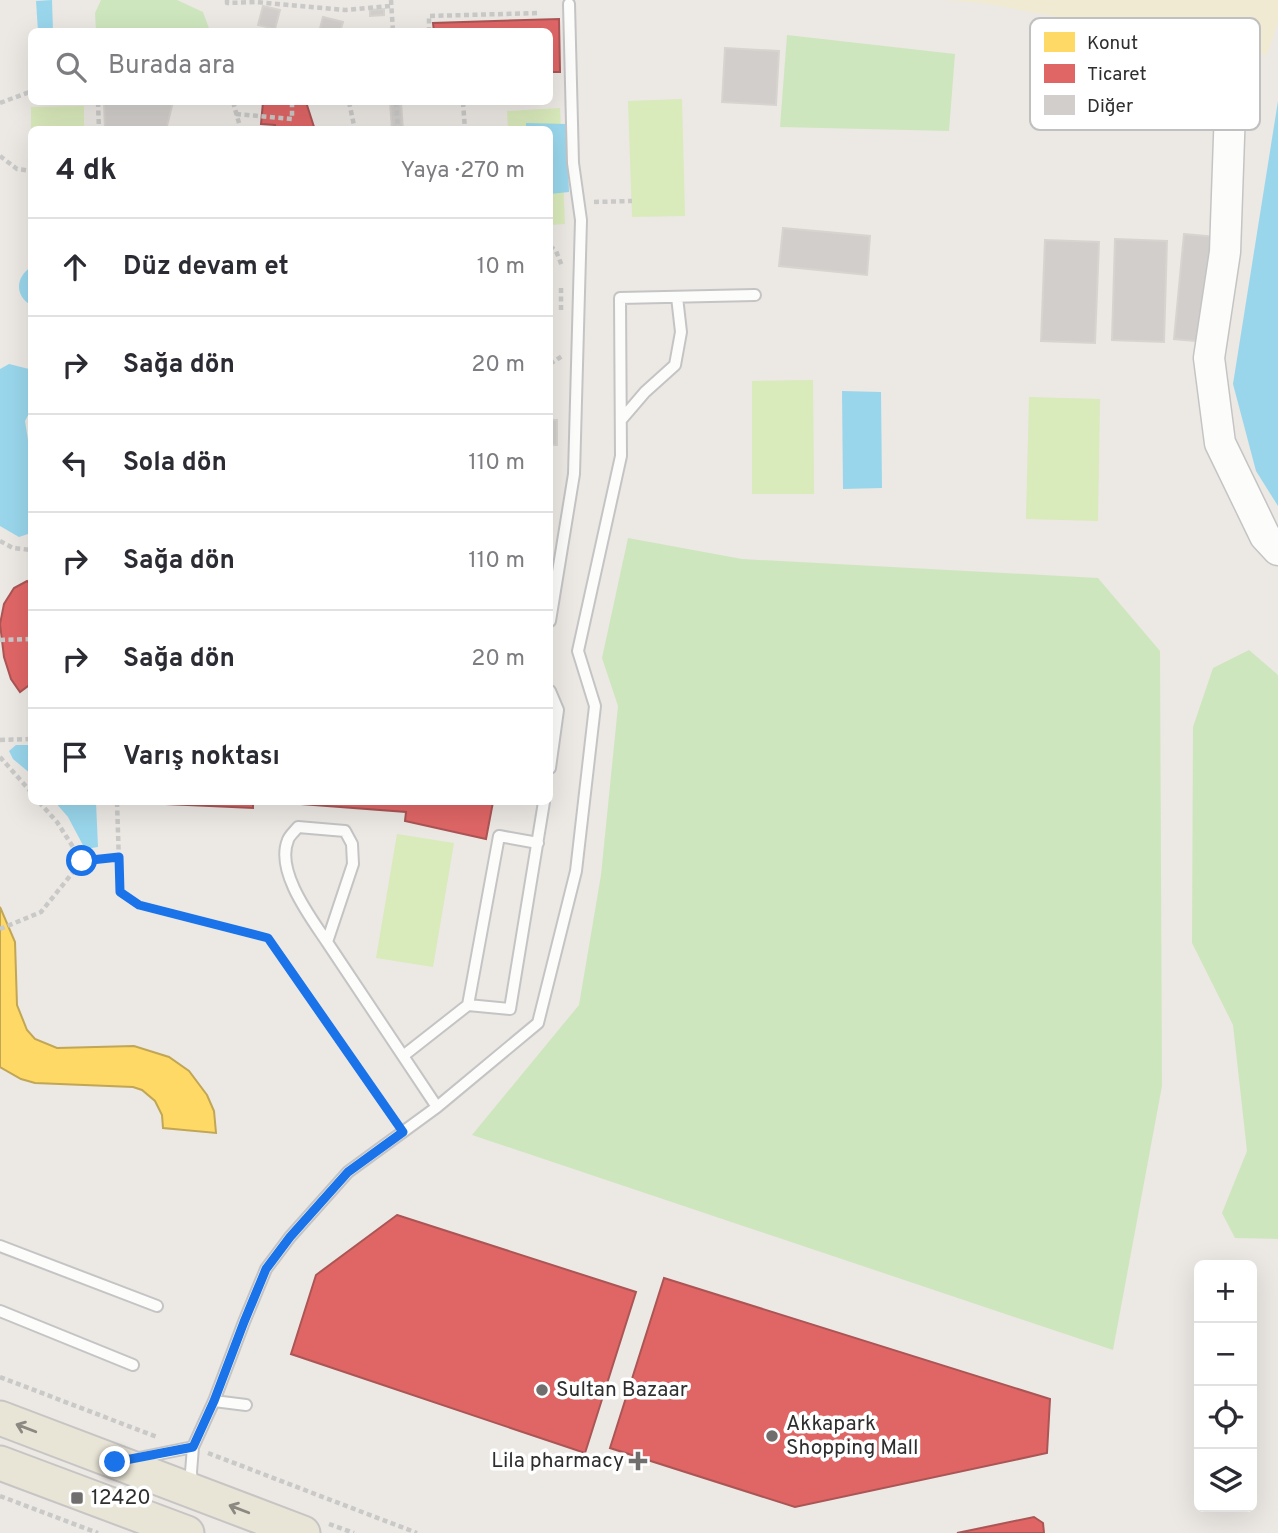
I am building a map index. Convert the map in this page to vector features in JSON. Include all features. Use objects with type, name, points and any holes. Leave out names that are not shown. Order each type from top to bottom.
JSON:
[{"type":"main road","points":[[0,1418],[303,1533]]},
{"type":"main road","points":[[0,1463],[187,1533]]},
{"type":"street","points":[[1229,130],[1225,252],[1209,358],[1220,443],[1265,536],[1278,550]]},
{"type":"lane","points":[[553,603],[574,474],[582,220],[573,163],[569,4]]},
{"type":"lane","points":[[193,1492],[193,1447],[266,1269],[290,1237],[348,1172],[437,1107],[538,1023],[576,871],[595,706],[578,651],[621,456],[620,298],[755,295]]},
{"type":"lane","points":[[621,419],[645,392],[675,365],[681,332],[677,297]]},
{"type":"lane","points":[[553,698],[558,710],[553,746]]},
{"type":"lane","points":[[468,1005],[510,1009],[544,805]]},
{"type":"lane","points":[[327,942],[353,864],[352,844],[345,831],[298,827],[288,841],[286,859],[296,897],[437,1107]]},
{"type":"lane","points":[[403,1056],[468,1005],[499,836],[538,843]]},
{"type":"lane","points":[[1,1251],[157,1306]]},
{"type":"lane","points":[[0,1311],[133,1365]]},
{"type":"lane","points":[[214,1401],[246,1405]]},
{"type":"lane","points":[[115,1462],[193,1447]]},
{"type":"path","points":[[227,0],[227,3],[256,2],[345,10],[391,3],[393,28]]},
{"type":"path","points":[[429,28],[429,16],[540,13]]},
{"type":"path","points":[[0,103],[28,92]]},
{"type":"path","points":[[98,105],[99,126]]},
{"type":"path","points":[[234,105],[240,126]]},
{"type":"path","points":[[236,114],[292,119],[292,105]]},
{"type":"path","points":[[350,105],[354,126]]},
{"type":"path","points":[[396,105],[398,126]]},
{"type":"path","points":[[463,105],[465,126]]},
{"type":"path","points":[[0,156],[17,169],[28,170]]},
{"type":"path","points":[[579,202],[632,201]]},
{"type":"path","points":[[553,305],[559,304]]},
{"type":"path","points":[[0,541],[13,548],[28,550]]},
{"type":"path","points":[[0,640],[28,639]]},
{"type":"path","points":[[0,740],[28,739]]},
{"type":"path","points":[[0,757],[28,788]]},
{"type":"path","points":[[43,805],[57,821],[82,861]]},
{"type":"path","points":[[117,805],[120,892],[139,905],[268,938],[403,1132]]},
{"type":"path","points":[[0,929],[41,912],[82,861],[119,857]]},
{"type":"path","points":[[0,1496],[97,1533]]},
{"type":"green space","points":[[101,0],[177,0],[203,12],[209,28],[96,28],[95,13]]},
{"type":"green space","points":[[787,35],[955,54],[949,131],[780,127]]},
{"type":"green space","points":[[682,99],[685,216],[632,217],[628,101]]},
{"type":"green space","points":[[84,106],[84,126],[31,126],[31,107]]},
{"type":"green space","points":[[560,108],[565,224],[553,225],[553,126],[508,126],[507,111]]},
{"type":"green space","points":[[813,380],[814,494],[752,494],[752,381]]},
{"type":"green space","points":[[1029,397],[1100,399],[1098,521],[1026,519]]},
{"type":"green space","points":[[628,538],[742,559],[1098,578],[1160,651],[1162,1086],[1113,1350],[472,1135],[579,1005],[601,875],[618,706],[602,658]]},
{"type":"green space","points":[[1249,650],[1278,675],[1278,1239],[1235,1238],[1222,1213],[1247,1151],[1233,1025],[1192,943],[1193,727],[1213,668]]},
{"type":"green space","points":[[397,834],[454,843],[433,967],[376,958]]},
{"type":"sand","points":[[943,0],[1278,0],[1278,22],[1267,55],[1260,54],[1260,18],[1064,18],[982,3]]},
{"type":"water","points":[[52,0],[53,28],[38,28],[36,1]]},
{"type":"water","points":[[1278,101],[1278,506],[1256,471],[1233,384]]},
{"type":"water","points":[[526,123],[566,124],[569,192],[553,194],[553,126],[526,126]]},
{"type":"water","points":[[28,269],[28,303],[22,296],[19,286]]},
{"type":"water","points":[[9,364],[28,369],[28,416],[25,421],[28,440],[28,534],[19,537],[0,526],[0,369]]},
{"type":"water","points":[[842,391],[881,392],[882,488],[843,489]]},
{"type":"water","points":[[16,745],[28,745],[28,772],[13,759],[9,751]]},
{"type":"water","points":[[58,805],[96,805],[98,847],[85,849],[68,817]]},
{"type":"building: Konut","points":[[0,907],[15,942],[17,1005],[27,1030],[35,1039],[57,1048],[134,1046],[169,1057],[189,1071],[207,1095],[214,1111],[216,1133],[163,1128],[162,1115],[155,1101],[142,1090],[133,1087],[35,1083],[21,1079],[0,1067]]},
{"type":"building: Ticaret","points":[[559,19],[560,72],[553,72],[553,28],[434,28],[433,23]]},
{"type":"building: Ticaret","points":[[263,105],[307,105],[314,126],[275,126],[261,124]]},
{"type":"building: Ticaret","points":[[28,582],[28,686],[20,692],[11,679],[4,657],[0,624],[4,604],[14,588]]},
{"type":"building: Ticaret","points":[[187,805],[253,805],[253,808]]},
{"type":"building: Ticaret","points":[[314,805],[492,805],[486,839],[405,821],[406,812]]},
{"type":"building: Ticaret","points":[[397,1215],[636,1292],[585,1453],[291,1354],[316,1275]]},
{"type":"building: Ticaret","points":[[664,1278],[1050,1399],[1047,1453],[795,1507],[610,1448]]},
{"type":"building: Ticaret","points":[[1034,1517],[1043,1523],[1044,1533],[957,1533]]},
{"type":"building: Diğer","points":[[263,6],[280,10],[275,28],[258,25]]},
{"type":"building: Diğer","points":[[384,9],[384,15],[370,16],[370,10]]},
{"type":"building: Diğer","points":[[323,17],[343,22],[341,28],[320,28]]},
{"type":"building: Diğer","points":[[725,48],[779,51],[776,105],[722,102]]},
{"type":"building: Diğer","points":[[104,105],[172,105],[167,126],[105,126]]},
{"type":"building: Diğer","points":[[390,105],[401,105],[403,126],[392,126]]},
{"type":"building: Diğer","points":[[783,228],[870,236],[867,275],[779,266]]},
{"type":"building: Diğer","points":[[1184,234],[1216,237],[1206,342],[1174,339]]},
{"type":"building: Diğer","points":[[1115,239],[1167,241],[1164,342],[1112,340]]},
{"type":"building: Diğer","points":[[1045,240],[1099,242],[1095,343],[1041,341]]},
{"type":"building: Diğer","points":[[553,420],[557,420],[557,445],[553,445]]},
{"type":"place","name":"Sultan Bazaar","points":[[542,1390]]},
{"type":"place","name":"Akkapark Shopping Mall","points":[[772,1436]]},
{"type":"place","name":"Lila pharmacy","points":[[638,1461]]},
{"type":"place","name":"12420","points":[[77,1498]]},
{"type":"route","points":[[82,861],[119,857],[120,892],[139,905],[268,938],[403,1132],[348,1172],[290,1237],[266,1269],[193,1447],[115,1462]]}]
